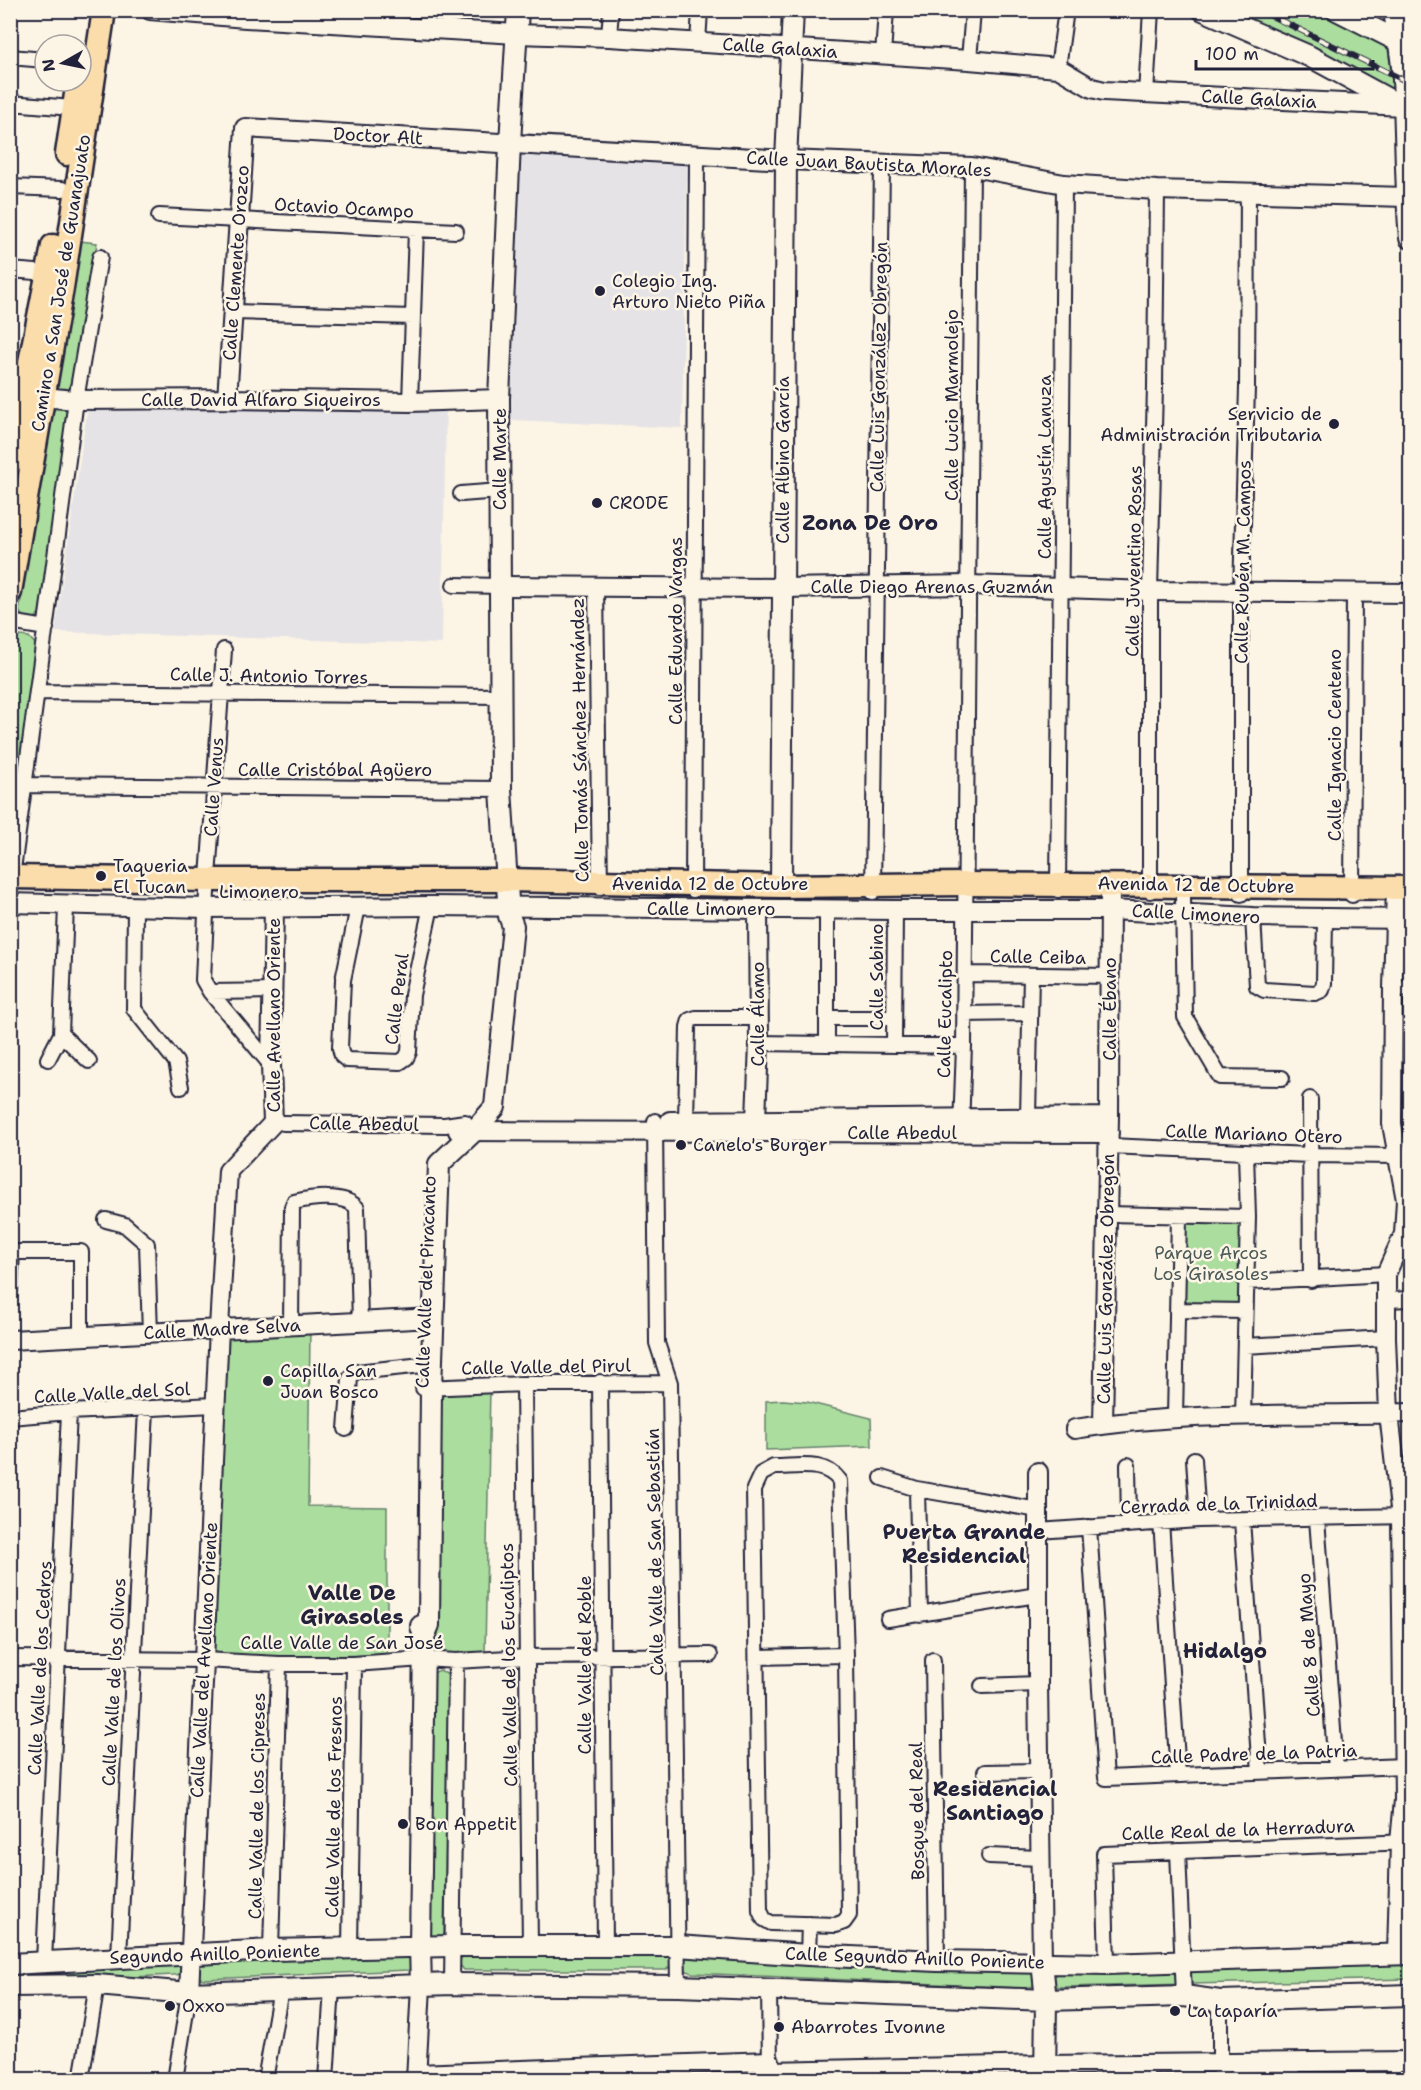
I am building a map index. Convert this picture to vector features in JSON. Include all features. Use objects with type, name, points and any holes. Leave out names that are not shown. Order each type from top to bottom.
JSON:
[{"type":"main road","points":[[87,33],[91,10]]},
{"type":"main road","name":"Camino a San José de Guanajuato","points":[[10,591],[33,396],[104,10]]},
{"type":"main road","name":"Calle Marte","points":[[508,899],[501,789],[500,399],[518,10]]},
{"type":"main road","name":"Calle Albino García","points":[[780,896],[786,160],[793,10]]},
{"type":"main road","points":[[1203,10],[1309,56],[1407,108]]},
{"type":"main road","points":[[1337,10],[1402,29],[1403,78],[1407,108],[1406,197],[1410,238]]},
{"type":"main road","name":"Camino a San José de Guanajuato","points":[[55,280],[62,189],[76,93]]},
{"type":"main road","name":"Camino a San José de Guanajuato","points":[[10,464],[33,396]]},
{"type":"main road","name":"Avenida 12 de Octubre","points":[[11,882],[207,894],[508,899],[600,888],[693,889],[780,896],[874,889],[964,896],[1058,890],[1110,897],[1150,891],[1352,892],[1403,902]]},
{"type":"main road","name":"Avenida 12 de Octubre","points":[[1150,891],[1183,905],[1242,891]]},
{"type":"main road","name":"Calle Valle del Piracanto","points":[[421,1986],[424,1638],[420,1624],[428,1364],[430,1161],[486,1104],[508,899]]},
{"type":"main road","name":"Calle Segundo Anillo Poniente","points":[[420,1947],[808,1948],[937,1961],[1107,1964],[1404,1954]]},
{"type":"main road","name":"Segundo Anillo Poniente","points":[[10,1964],[271,1950],[420,1947]]},
{"type":"main road","points":[[1042,1962],[1046,2000],[1045,2072]]},
{"type":"main road","name":"Calle Segundo Anillo Poniente","points":[[421,1986],[452,1984],[768,1988],[1046,2000],[1184,1996],[1220,2001],[1410,1995]]},
{"type":"main road","name":"Segundo Anillo Poniente","points":[[10,1986],[97,1985],[189,1993],[421,1986]]},
{"type":"street","name":"Calle Galaxia","points":[[150,10],[341,17],[426,29],[609,37],[969,60],[1058,68],[1092,88],[1104,91],[1407,108]]},
{"type":"street","points":[[426,29],[428,10]]},
{"type":"street","points":[[609,37],[611,10]]},
{"type":"street","points":[[698,43],[700,10]]},
{"type":"street","points":[[883,55],[886,10]]},
{"type":"street","points":[[969,60],[973,10]]},
{"type":"street","points":[[1058,68],[1066,10]]},
{"type":"street","points":[[1146,94],[1151,10]]},
{"type":"street","points":[[10,57],[33,59]]},
{"type":"street","points":[[10,104],[73,108]]},
{"type":"street","name":"Doctor Alt","points":[[245,128],[510,144]]},
{"type":"street","name":"Calle Clemente Orozco","points":[[227,399],[245,128]]},
{"type":"street","name":"Calle Juan Bautista Morales","points":[[510,144],[786,160],[972,167],[1065,184],[1157,190],[1406,197]]},
{"type":"street","name":"Calle Eduardo Vargas","points":[[693,889],[697,154]]},
{"type":"street","name":"Calle Luis González Obregón","points":[[874,889],[882,164]]},
{"type":"street","name":"Calle Lucio Marmolejo","points":[[964,896],[972,167]]},
{"type":"street","name":"Calle Agustín Lanuza","points":[[1058,890],[1065,184]]},
{"type":"street","points":[[10,187],[62,189]]},
{"type":"street","name":"Calle Juventino Rosas","points":[[1150,891],[1150,591],[1157,190]]},
{"type":"street","name":"Calle Rubén M. Campos","points":[[1242,891],[1241,591],[1248,388],[1248,192]]},
{"type":"street","name":"Octavio Ocampo","points":[[159,216],[456,231]]},
{"type":"street","points":[[410,402],[416,230]]},
{"type":"street","points":[[11,882],[76,400],[100,257]]},
{"type":"street","points":[[10,270],[55,280]]},
{"type":"street","points":[[233,312],[412,317]]},
{"type":"street","name":"Calle David Alfaro Siqueiros","points":[[33,396],[76,400],[227,399],[410,402],[500,399]]},
{"type":"street","points":[[461,494],[500,492]]},
{"type":"street","name":"Calle Diego Arenas Guzmán","points":[[454,585],[782,588],[969,585],[1150,591],[1410,594]]},
{"type":"street","name":"Calle Tomás Sánchez Hernández","points":[[596,587],[600,888]]},
{"type":"street","name":"Calle Ignacio Centeno","points":[[1352,892],[1354,593]]},
{"type":"street","points":[[10,622],[46,628]]},
{"type":"street","name":"Calle Venus","points":[[210,992],[203,980],[224,650]]},
{"type":"street","name":"Calle J. Antonio Torres","points":[[37,692],[501,696]]},
{"type":"street","name":"Calle Cristóbal Agüero","points":[[25,785],[501,789]]},
{"type":"street","name":"Calle Limonero","points":[[10,903],[135,907],[207,894],[274,907],[430,906],[508,899],[758,909],[780,896],[827,909],[895,910],[964,896],[1110,897],[1183,905],[1253,917],[1325,918],[1403,902]]},
{"type":"street","name":"Calle Eucalipto","points":[[961,1125],[964,1046],[964,896]]},
{"type":"street","name":"Calle Ébano","points":[[1109,1132],[1110,897]]},
{"type":"street","points":[[1403,902],[1402,988],[1392,1124],[1404,1155],[1407,1234],[1386,1274],[1386,1338],[1389,1414],[1406,1517],[1404,1766],[1407,1799],[1404,1954]]},
{"type":"street","points":[[1183,905],[1185,1017],[1220,1077],[1282,1078]]},
{"type":"street","points":[[48,1059],[61,1034],[66,906]]},
{"type":"street","name":"Calle Peral","points":[[358,907],[343,980],[340,1048],[342,1056],[347,1060],[400,1062],[409,1052],[412,995],[430,906]]},
{"type":"street","points":[[135,907],[134,1008],[176,1062],[181,1087]]},
{"type":"street","name":"Calle Avellano Oriente","points":[[274,907],[272,1065],[278,1123]]},
{"type":"street","name":"Calle Álamo","points":[[756,1119],[759,1043],[758,909]]},
{"type":"street","points":[[827,909],[827,1044]]},
{"type":"street","name":"Calle Sabino","points":[[894,1045],[895,910]]},
{"type":"street","points":[[1253,917],[1257,986],[1264,990],[1315,993],[1322,990],[1324,983],[1325,918]]},
{"type":"street","name":"Calle Ceiba","points":[[964,974],[1110,976]]},
{"type":"street","points":[[1028,1117],[1031,975]]},
{"type":"street","points":[[210,992],[272,991]]},
{"type":"street","points":[[210,992],[272,1065]]},
{"type":"street","points":[[964,1014],[1030,1013]]},
{"type":"street","points":[[686,1121],[690,1020],[696,1018],[759,1018]]},
{"type":"street","points":[[827,1018],[894,1018]]},
{"type":"street","points":[[61,1034],[89,1061]]},
{"type":"street","points":[[759,1043],[964,1046]]},
{"type":"street","points":[[1310,1099],[1311,1280]]},
{"type":"street","name":"Calle Abedul","points":[[961,1125],[1028,1117],[1109,1132]]},
{"type":"street","name":"Calle Abedul","points":[[655,1127],[686,1121],[736,1127],[756,1119],[830,1126]]},
{"type":"street","name":"Calle Abedul","points":[[278,1123],[655,1127],[961,1125],[1109,1132]]},
{"type":"street","name":"Calle Valle del Avellano Oriente","points":[[189,1993],[215,1405],[228,1171],[278,1123]]},
{"type":"street","name":"Calle Valle de San Sebastián","points":[[655,1127],[657,1343],[670,1383],[678,1986]]},
{"type":"street","name":"Calle Luis González Obregón","points":[[1103,1425],[1109,1132]]},
{"type":"street","name":"Calle Mariano Otero","points":[[1109,1132],[1246,1153],[1404,1155]]},
{"type":"street","points":[[1243,1416],[1248,1217],[1246,1153]]},
{"type":"street","points":[[291,1326],[292,1207],[294,1202],[304,1200],[344,1199],[352,1202],[357,1208],[360,1323]]},
{"type":"street","points":[[1107,1214],[1248,1217]]},
{"type":"street","points":[[1175,1418],[1179,1216]]},
{"type":"street","points":[[106,1220],[125,1225],[147,1244],[150,1333]]},
{"type":"street","points":[[10,1290],[12,1252],[81,1252],[81,1336]]},
{"type":"street","points":[[1247,1282],[1386,1274]]},
{"type":"street","points":[[1386,1300],[1410,1299]]},
{"type":"street","points":[[1178,1310],[1245,1311]]},
{"type":"street","name":"Calle Madre Selva","points":[[10,1340],[428,1319]]},
{"type":"street","points":[[1245,1346],[1386,1338]]},
{"type":"street","points":[[346,1429],[350,1378],[356,1372],[428,1364]]},
{"type":"street","name":"Calle Valle del Pirul","points":[[427,1388],[600,1382],[670,1383]]},
{"type":"street","name":"Calle Valle del Roble","points":[[600,1382],[605,1946]]},
{"type":"street","name":"Calle Valle de los Eucaliptos","points":[[524,1384],[530,1946]]},
{"type":"street","name":"Calle Valle del Sol","points":[[10,1418],[69,1412],[215,1405]]},
{"type":"street","name":"Calle Valle de los Olivos","points":[[119,1957],[146,1409]]},
{"type":"street","name":"Calle Valle de los Cedros","points":[[44,1962],[69,1412]]},
{"type":"street","points":[[1075,1429],[1175,1418],[1410,1413]]},
{"type":"street","points":[[1194,1459],[1198,1520]]},
{"type":"street","points":[[1128,1465],[1129,1524]]},
{"type":"street","points":[[774,1467],[824,1467],[834,1472],[840,1481],[846,1655],[849,1915],[844,1922],[836,1925],[771,1923],[764,1919],[760,1911],[757,1657],[754,1490],[761,1474],[774,1467]]},
{"type":"street","points":[[1038,1472],[1037,1595],[1042,1962]]},
{"type":"street","points":[[882,1478],[917,1489],[1038,1510]]},
{"type":"street","points":[[917,1489],[920,1615]]},
{"type":"street","name":"Cerrada de la Trinidad","points":[[1038,1531],[1161,1521],[1406,1517]]},
{"type":"street","name":"Calle 8 de Mayo","points":[[1317,1519],[1336,1769]]},
{"type":"street","points":[[1242,1520],[1260,1772]]},
{"type":"street","points":[[1161,1521],[1178,1775]]},
{"type":"street","name":"Calle Padre de la Patria","points":[[1089,1527],[1106,1778],[1404,1766]]},
{"type":"street","points":[[888,1618],[920,1615],[1037,1595]]},
{"type":"street","name":"Calle Valle de San José","points":[[10,1658],[354,1664],[423,1659],[456,1661],[528,1657],[710,1655]]},
{"type":"street","points":[[757,1657],[846,1655]]},
{"type":"street","name":"Bosque del Real","points":[[933,1660],[937,1961]]},
{"type":"street","points":[[452,1984],[456,1661]]},
{"type":"street","name":"Calle Valle de los Cipreses","points":[[271,1950],[279,1664]]},
{"type":"street","name":"Calle Valle de los Fresnos","points":[[350,1949],[354,1664]]},
{"type":"street","points":[[982,1686],[1038,1684]]},
{"type":"street","points":[[985,1772],[1039,1771]]},
{"type":"street","name":"Calle Real de la Herradura","points":[[1107,1964],[1104,1854],[1405,1842]]},
{"type":"street","points":[[1178,1851],[1184,1996]]},
{"type":"street","points":[[989,1856],[1040,1858]]},
{"type":"street","points":[[808,1948],[809,1924]]},
{"type":"street","points":[[81,2079],[97,1985]]},
{"type":"street","points":[[421,1986],[416,2077],[770,2071],[842,2075],[1291,2070],[1402,2061]]},
{"type":"street","points":[[326,2079],[332,1988]]},
{"type":"street","points":[[768,1988],[770,2071]]},
{"type":"street","points":[[265,2079],[281,1989]]},
{"type":"street","points":[[175,2079],[189,1993]]},
{"type":"street","points":[[1220,2001],[1220,2071]]},
{"type":"street","points":[[1392,2079],[1402,2061]]},
{"type":"shaded area","name":"Colegio Ing. Arturo Nieto Piña","points":[[520,154],[687,163],[682,428],[511,420]]},
{"type":"shaded area","points":[[446,408],[442,644],[55,632],[87,411]]},
{"type":"green space","points":[[1221,11],[1324,11],[1387,40],[1394,95]]},
{"type":"green space","points":[[80,241],[97,243],[71,392],[58,397],[54,387]]},
{"type":"green space","points":[[55,406],[64,406],[68,410],[49,556],[39,613],[35,619],[23,617],[19,611],[52,412]]},
{"type":"green space","points":[[20,636],[29,637],[36,645],[11,830],[11,662],[14,640]]},
{"type":"green space","name":"Parque Arcos Los Girasoles","points":[[1181,1218],[1243,1220],[1240,1308],[1180,1308]]},
{"type":"green space","points":[[310,1328],[308,1506],[387,1507],[387,1655],[210,1658],[221,1332]]},
{"type":"green space","points":[[490,1386],[485,1653],[438,1653],[437,1388]]},
{"type":"green space","points":[[766,1401],[807,1402],[871,1418],[872,1446],[766,1450]]},
{"type":"green space","points":[[440,1670],[448,1675],[449,1687],[444,1936],[439,1942],[427,1942],[430,1682],[435,1672]]},
{"type":"green space","points":[[464,1954],[666,1954],[671,1958],[672,1964],[666,1970],[464,1970],[460,1965],[460,1960]]},
{"type":"green space","points":[[412,1955],[414,1968],[409,1970],[203,1979],[198,1977],[198,1965],[202,1963]]},
{"type":"green space","points":[[687,1955],[1025,1971],[1033,1974],[1034,1986],[1026,1988],[692,1973],[683,1969],[682,1961]]},
{"type":"green space","points":[[184,1961],[182,1974],[11,1983],[11,1967]]},
{"type":"green space","points":[[1410,1962],[1410,1979],[1059,1987],[1053,1985],[1051,1979],[1055,1974],[1061,1973]]},
{"type":"railway","points":[[1259,10],[1410,83]]},
{"type":"place","name":"Colegio Ing. Arturo Nieto Piña","points":[[600,291]]},
{"type":"place","name":"Servicio de Administración Tributaria","points":[[1334,424]]},
{"type":"place","name":"CRODE","points":[[597,503]]},
{"type":"place","name":"Taqueria El Tucan","points":[[101,876]]},
{"type":"place","name":"Canelo's Burger","points":[[681,1145]]},
{"type":"place","name":"Capilla San Juan Bosco","points":[[268,1381]]},
{"type":"place","name":"Bon Appetit","points":[[403,1824]]},
{"type":"place","name":"Oxxo","points":[[170,2006]]},
{"type":"place","name":"La taparía","points":[[1175,2011]]},
{"type":"place","name":"Abarrotes Ivonne","points":[[779,2027]]},
{"type":"district","name":"Zona De Oro","points":[[870,523]]},
{"type":"district","name":"Puerta Grande Residencial","points":[[964,1544]]},
{"type":"district","name":"Valle De Girasoles","points":[[352,1605]]},
{"type":"district","name":"Hidalgo","points":[[1225,1651]]},
{"type":"district","name":"Residencial Santiago","points":[[995,1801]]}]
